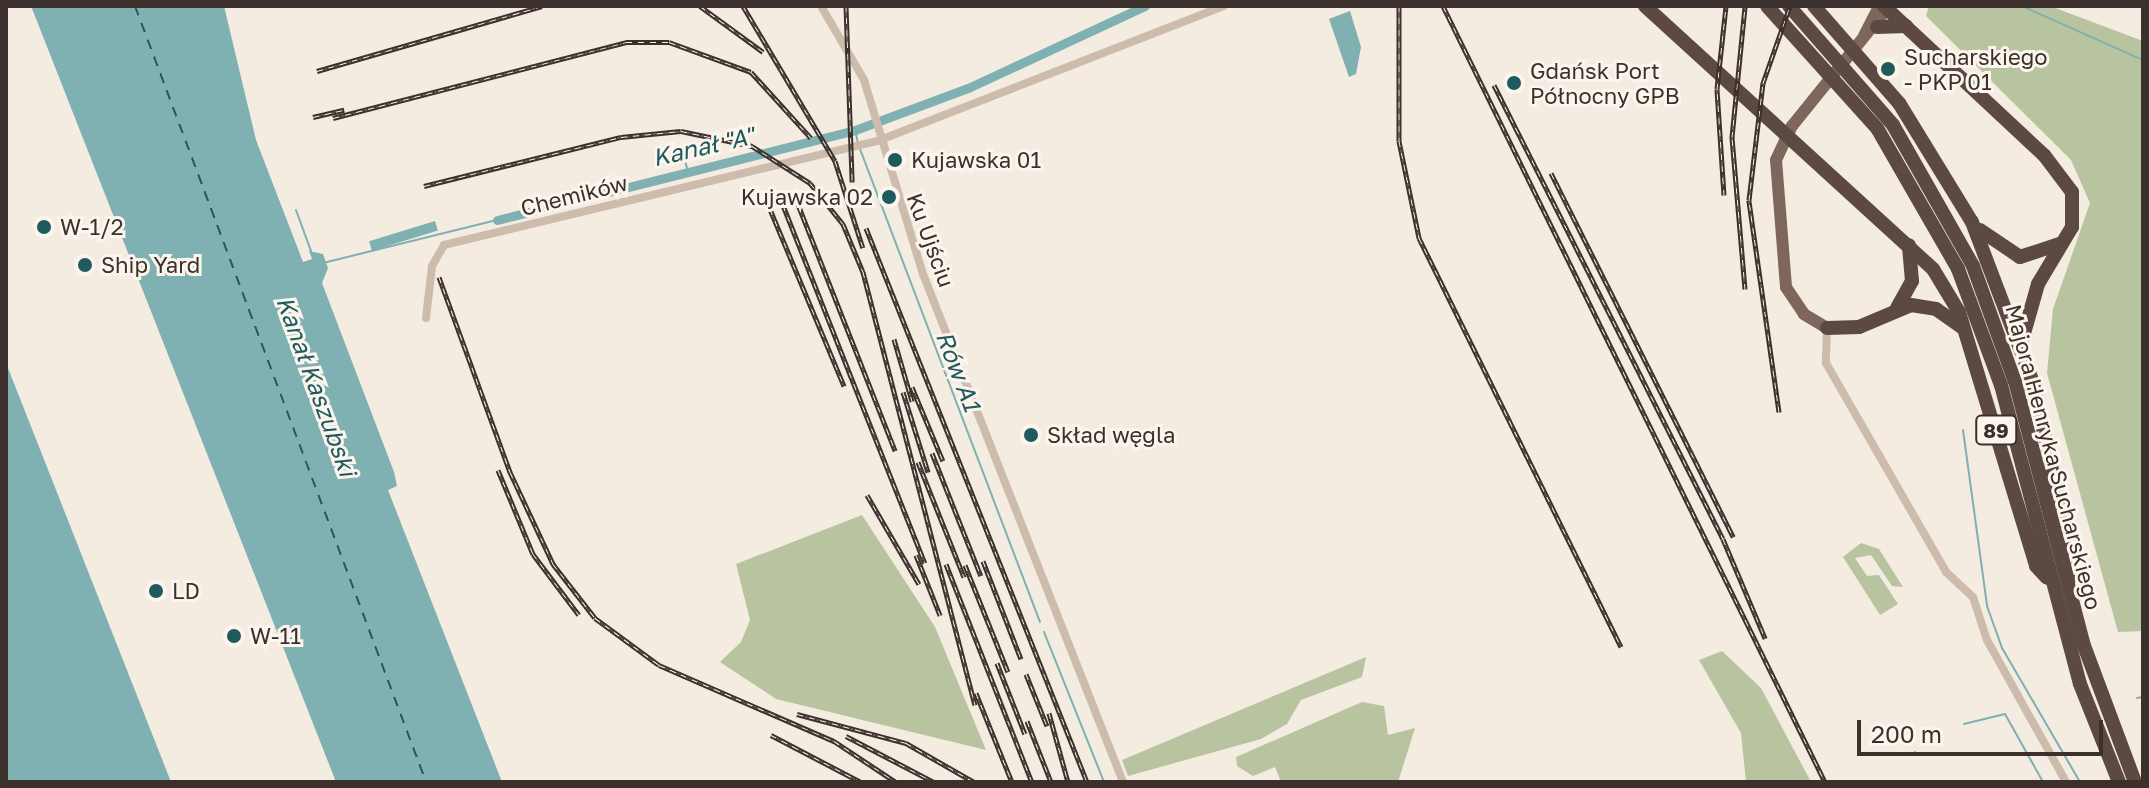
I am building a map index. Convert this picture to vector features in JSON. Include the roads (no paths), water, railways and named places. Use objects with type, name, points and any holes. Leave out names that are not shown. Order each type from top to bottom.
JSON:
[{"type":"highway","name":"89","points":[[1645,6],[1909,245],[1946,287],[1966,331],[2036,566],[2050,582]]},
{"type":"highway","name":"Majora Henryka Sucharskiego","points":[[1767,6],[1854,86],[1921,196],[1967,289],[2001,385],[2050,582],[2119,782]]},
{"type":"highway","name":"Majora Henryka Sucharskiego","points":[[1789,6],[1938,196],[1985,294],[2067,587],[2135,782]]},
{"type":"highway","name":"89","points":[[1814,6],[1873,70],[1972,222],[2020,345],[2072,560],[2067,587]]},
{"type":"highway","points":[[1885,7],[2064,177],[2075,207],[2063,242],[2034,293],[2020,345]]},
{"type":"highway","points":[[1877,27],[1906,26]]},
{"type":"highway","points":[[1972,222],[1994,245],[2020,257],[2063,242]]},
{"type":"highway","points":[[1897,308],[1912,281],[1909,245]]},
{"type":"highway","points":[[1827,328],[1859,327],[1897,308],[1936,309],[1966,331]]},
{"type":"main road","points":[[1827,328],[1804,314],[1786,287],[1775,173],[1788,132],[1877,27],[1885,7]]},
{"type":"main road","points":[[1862,43],[1885,7]]},
{"type":"street","name":"Ku Ujściu","points":[[821,6],[858,69],[923,274],[1123,782]]},
{"type":"street","points":[[880,140],[1224,6]]},
{"type":"street","name":"Chemików","points":[[426,318],[432,266],[444,245],[880,140]]},
{"type":"street","points":[[1827,328],[1826,363],[1946,572],[1959,581],[2066,782]]},
{"type":"water","name":"Kanał Kaszubski","points":[[31,6],[224,6],[256,140],[303,262],[312,259],[309,251],[323,254],[328,268],[322,283],[394,472],[397,486],[388,490],[502,782],[336,782]]},
{"type":"water","points":[[1350,11],[1361,47],[1356,74],[1349,77],[1329,19]]},
{"type":"water","points":[[435,221],[438,231],[372,251],[369,241]]},
{"type":"water","points":[[6,363],[171,782],[6,782]]},
{"type":"waterway","name":"Kanał \"A\"","points":[[497,220],[855,130],[968,88],[1145,6]]},
{"type":"waterway","points":[[2022,6],[2143,60]]},
{"type":"waterway","name":"Rów A1","points":[[855,130],[858,143]]},
{"type":"waterway","name":"Rów A1","points":[[860,149],[1040,622]]},
{"type":"waterway","points":[[684,158],[688,171]]},
{"type":"waterway","points":[[296,210],[311,251]]},
{"type":"waterway","name":"Kanał \"A\"","points":[[323,263],[497,220]]},
{"type":"waterway","points":[[1963,430],[1987,606],[2002,648],[2080,782]]},
{"type":"waterway","name":"Rów A1","points":[[1044,632],[1104,782]]},
{"type":"waterway","points":[[2137,698],[2143,697]]},
{"type":"waterway","points":[[1964,724],[2005,714],[2043,782]]},
{"type":"railway","points":[[317,71],[542,6]]},
{"type":"railway","points":[[700,6],[763,52]]},
{"type":"railway","points":[[743,6],[835,161],[863,248]]},
{"type":"railway","points":[[846,6],[852,182]]},
{"type":"railway","points":[[1399,6],[1399,141],[1419,238],[1621,647]]},
{"type":"railway","points":[[1443,6],[1825,782]]},
{"type":"railway","points":[[1724,195],[1717,89],[1726,6]]},
{"type":"railway","points":[[1745,6],[1732,137],[1745,289]]},
{"type":"railway","points":[[1779,412],[1749,200],[1763,83],[1790,6]]},
{"type":"railway","points":[[333,118],[626,42],[669,42],[751,72],[811,138]]},
{"type":"railway","points":[[1494,85],[1723,539],[1765,638]]},
{"type":"railway","points":[[313,117],[344,110]]},
{"type":"railway","points":[[424,186],[621,137],[681,131],[752,146],[810,183],[843,224],[863,272],[975,705]]},
{"type":"railway","points":[[1551,173],[1733,537]]},
{"type":"railway","points":[[794,194],[895,451]]},
{"type":"railway","points":[[783,205],[925,563]]},
{"type":"railway","points":[[770,209],[844,386]]},
{"type":"railway","points":[[866,228],[1087,782]]},
{"type":"railway","points":[[439,277],[510,472],[553,564],[595,618],[659,665],[834,741],[896,782]]},
{"type":"railway","points":[[894,339],[912,401]]},
{"type":"railway","points":[[912,387],[943,461]]},
{"type":"railway","points":[[903,392],[928,472]]},
{"type":"railway","points":[[932,453],[981,576]]},
{"type":"railway","points":[[918,462],[964,577]]},
{"type":"railway","points":[[498,470],[533,554],[579,615]]},
{"type":"railway","points":[[867,495],[919,584]]},
{"type":"railway","points":[[916,555],[940,615]]},
{"type":"railway","points":[[983,561],[1021,659]]},
{"type":"railway","points":[[946,564],[1032,782]]},
{"type":"railway","points":[[965,565],[1008,672]]},
{"type":"railway","points":[[997,663],[1025,734]]},
{"type":"railway","points":[[1026,674],[1047,726]]},
{"type":"railway","points":[[976,693],[1012,782]]},
{"type":"railway","points":[[1049,713],[1068,782]]},
{"type":"railway","points":[[797,714],[906,743],[974,782]]},
{"type":"railway","points":[[1027,721],[1051,782]]},
{"type":"railway","points":[[771,735],[861,782]]},
{"type":"railway","points":[[846,736],[934,782]]},
{"type":"place","name":"Sucharskiego - PKP 01","points":[[1888,69]]},
{"type":"place","name":"Gdańsk Port Północny GPB","points":[[1514,83]]},
{"type":"place","name":"Kujawska 01","points":[[895,160]]},
{"type":"place","name":"Kujawska 02","points":[[889,197]]},
{"type":"place","name":"W-1/2","points":[[44,227]]},
{"type":"place","name":"Ship Yard","points":[[85,265]]},
{"type":"place","name":"Skład węgla","points":[[1031,435]]},
{"type":"place","name":"LD","points":[[156,591]]},
{"type":"place","name":"W-11","points":[[234,636]]}]
